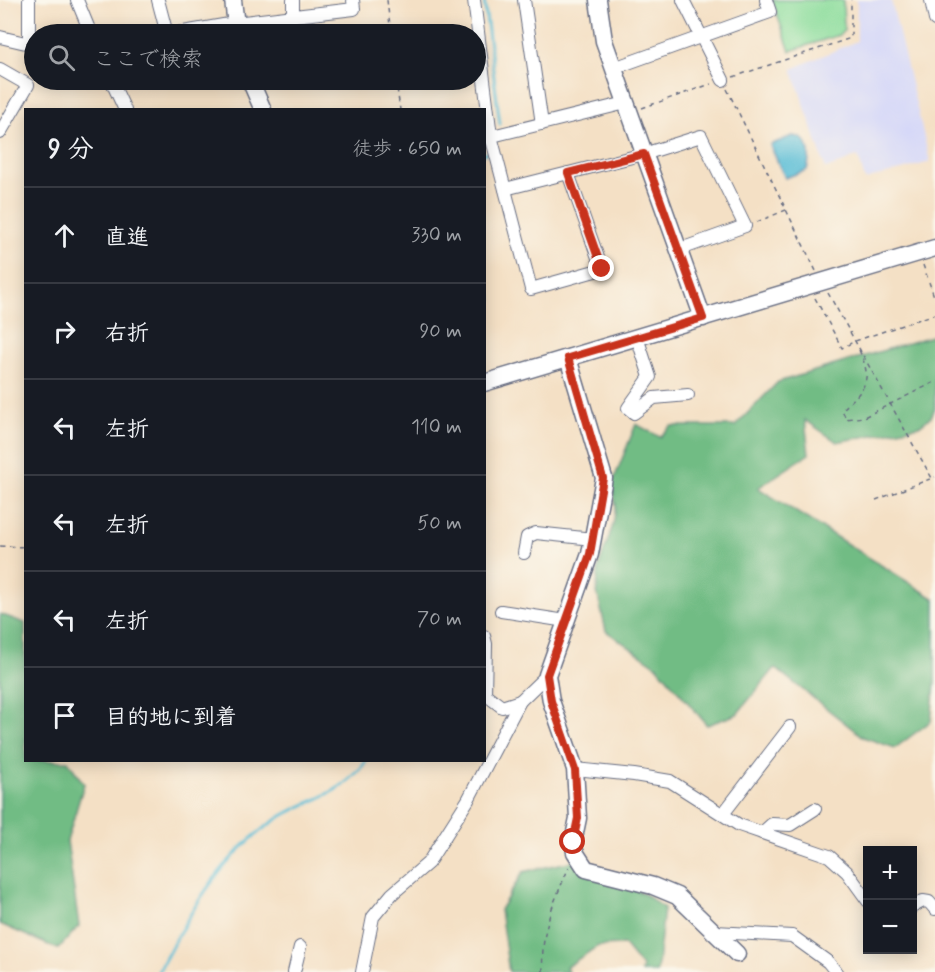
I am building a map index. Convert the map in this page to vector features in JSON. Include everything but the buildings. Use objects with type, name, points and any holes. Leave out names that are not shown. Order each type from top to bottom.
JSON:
[{"type":"street","points":[[28,0],[30,24]]},
{"type":"street","points":[[76,0],[87,24]]},
{"type":"street","points":[[158,0],[166,24]]},
{"type":"street","points":[[232,0],[235,24]]},
{"type":"street","points":[[293,0],[293,16]]},
{"type":"street","points":[[258,24],[293,16],[354,9],[353,0]]},
{"type":"street","points":[[474,0],[476,24]]},
{"type":"street","points":[[524,0],[542,124]]},
{"type":"street","points":[[598,0],[604,41],[703,318]]},
{"type":"street","points":[[682,0],[723,80]]},
{"type":"street","points":[[614,68],[770,12],[766,0]]},
{"type":"street","points":[[931,0],[935,20]]},
{"type":"street","points":[[0,38],[24,42]]},
{"type":"street","points":[[0,69],[24,83]]},
{"type":"street","points":[[0,133],[25,90]]},
{"type":"street","points":[[115,90],[123,108]]},
{"type":"street","points":[[254,90],[262,108]]},
{"type":"street","points":[[483,90],[485,108]]},
{"type":"street","points":[[488,137],[628,108]]},
{"type":"street","points":[[486,117],[488,137],[505,189],[531,289],[602,269],[568,173]]},
{"type":"street","points":[[505,189],[644,154],[701,136],[745,226],[678,250]]},
{"type":"street","points":[[486,382],[935,248]]},
{"type":"street","points":[[637,337],[650,376],[628,408],[634,412],[654,398],[688,395]]},
{"type":"street","points":[[362,972],[373,916],[392,894],[428,863],[468,800],[520,701],[547,675],[590,554],[603,478],[568,358]]},
{"type":"street","points":[[524,553],[527,537],[536,533],[593,539]]},
{"type":"street","points":[[501,611],[566,621]]},
{"type":"street","points":[[547,675],[551,701],[575,770],[578,818],[573,842],[575,852],[586,869],[653,886],[677,897],[737,954]]},
{"type":"street","points":[[486,695],[502,706],[520,701]]},
{"type":"street","points":[[723,814],[790,727]]},
{"type":"street","points":[[575,770],[670,781],[739,825],[829,856],[848,872],[866,900]]},
{"type":"street","points":[[762,833],[772,824],[790,825],[815,808]]},
{"type":"street","points":[[917,904],[923,901],[929,902],[935,909]]},
{"type":"street","points":[[715,932],[792,936],[828,962],[836,972]]},
{"type":"street","points":[[294,972],[300,947]]},
{"type":"path","points":[[387,0],[390,24]]},
{"type":"path","points":[[628,108],[851,38],[851,0]]},
{"type":"path","points":[[723,80],[786,210],[842,348],[855,341],[935,315]]},
{"type":"path","points":[[397,90],[400,108]]},
{"type":"path","points":[[745,226],[786,210]]},
{"type":"path","points":[[918,253],[935,299]]},
{"type":"path","points":[[815,284],[855,341],[934,478],[876,500]]},
{"type":"path","points":[[855,341],[864,361],[866,380],[863,390],[842,410],[846,419],[864,417],[935,382]]},
{"type":"path","points":[[0,546],[24,547]]},
{"type":"path","points":[[543,972],[543,938],[548,916],[575,852]]},
{"type":"shaded area","points":[[857,0],[891,0],[930,162],[865,180],[858,156],[826,169],[792,69],[857,41]]},
{"type":"green space","points":[[772,0],[843,0],[844,30],[839,35],[790,51]]},
{"type":"green space","points":[[935,335],[935,408],[931,417],[919,426],[837,442],[805,420],[809,454],[758,488],[935,599],[935,682],[931,721],[895,748],[863,737],[775,668],[737,714],[707,725],[657,666],[606,631],[597,592],[598,569],[613,525],[616,506],[612,484],[636,424],[660,437],[671,426],[735,426],[778,382]]},
{"type":"green space","points":[[0,614],[24,623],[24,762],[69,762],[84,784],[67,841],[79,926],[58,949],[0,924]]},
{"type":"green space","points":[[578,860],[646,895],[664,908],[657,972],[641,972],[642,967],[624,945],[598,946],[566,967],[568,972],[509,972],[500,910],[523,872]]},
{"type":"water","points":[[792,136],[806,143],[809,153],[807,170],[785,178],[770,145]]},
{"type":"waterway","points":[[484,0],[500,124]]},
{"type":"waterway","points":[[486,284],[491,299],[486,303]]},
{"type":"waterway","points":[[158,972],[206,890],[235,854],[271,823],[346,783],[365,762]]},
{"type":"route","points":[[573,842],[578,818],[575,770],[551,701],[547,675],[590,554],[603,478],[568,358],[703,318],[644,154],[568,173],[602,269]]}]
